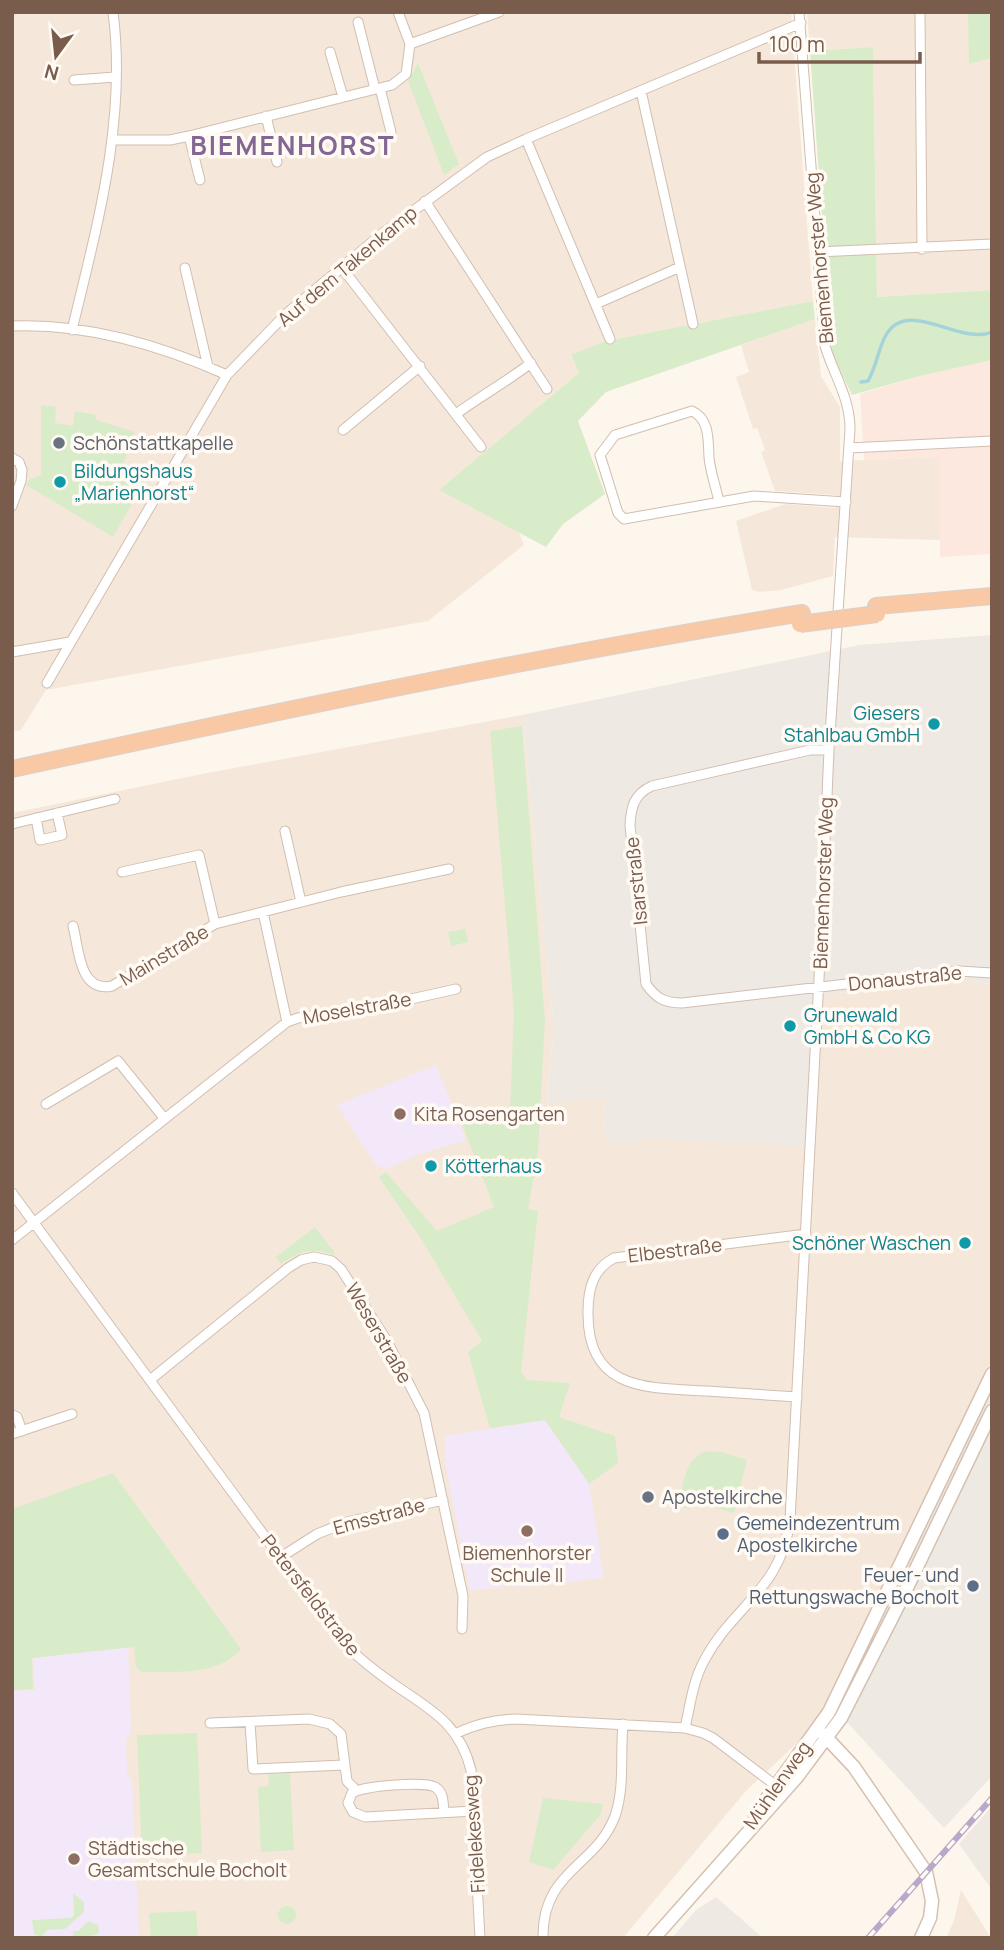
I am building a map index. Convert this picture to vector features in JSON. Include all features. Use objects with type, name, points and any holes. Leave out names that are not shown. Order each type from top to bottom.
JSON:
[{"type":"highway","points":[[12,769],[310,704],[601,647],[801,618],[992,596]]},
{"type":"highway","points":[[876,610],[992,605]]},
{"type":"highway","points":[[12,778],[313,713],[801,618]]},
{"type":"main road","name":"Mühlenweg","points":[[738,1841],[775,1784],[829,1712],[992,1374]]},
{"type":"main road","name":"Mühlenweg","points":[[654,1938],[797,1777],[841,1718],[992,1411]]},
{"type":"main road","points":[[817,1729],[854,1767],[926,1872],[932,1901],[930,1919],[921,1938]]},
{"type":"street","points":[[72,330],[106,188],[112,140],[115,77],[113,12]]},
{"type":"street","points":[[112,140],[189,136],[392,85],[406,74],[410,44],[398,12]]},
{"type":"street","points":[[410,44],[499,12]]},
{"type":"street","name":"Biemenhorster Weg","points":[[685,1728],[697,1674],[704,1660],[715,1642],[755,1597],[777,1567],[784,1550],[790,1520],[829,750],[850,411],[825,346],[799,12]]},
{"type":"street","points":[[920,12],[922,249]]},
{"type":"street","points":[[358,22],[391,132]]},
{"type":"street","name":"Auf dem Takenkamp","points":[[47,683],[227,375],[286,314],[425,201],[487,157],[801,23]]},
{"type":"street","points":[[330,52],[342,97]]},
{"type":"street","points":[[74,80],[115,77]]},
{"type":"street","points":[[641,91],[694,324]]},
{"type":"street","points":[[266,116],[277,162]]},
{"type":"street","points":[[189,136],[200,180]]},
{"type":"street","points":[[526,139],[610,339]]},
{"type":"street","points":[[425,201],[547,389]]},
{"type":"street","points":[[817,252],[992,244]]},
{"type":"street","points":[[596,304],[680,267]]},
{"type":"street","points":[[185,268],[208,367]]},
{"type":"street","points":[[342,268],[481,447]]},
{"type":"street","points":[[12,326],[72,330],[130,340],[180,355],[227,375]]},
{"type":"street","points":[[456,414],[485,393],[498,388],[531,363]]},
{"type":"street","points":[[343,430],[420,366]]},
{"type":"street","points":[[719,502],[709,456],[710,443],[703,420],[692,411],[615,435],[600,455],[618,513],[624,519],[754,496],[846,502]]},
{"type":"street","points":[[849,449],[992,441]]},
{"type":"street","points":[[12,458],[19,462],[22,470],[12,506]]},
{"type":"street","points":[[12,652],[70,642]]},
{"type":"street","name":"Isarstraße","points":[[819,987],[682,1003],[666,1003],[654,995],[646,984],[631,813],[634,800],[652,786],[810,750],[829,750]]},
{"type":"street","points":[[12,824],[115,799]]},
{"type":"street","points":[[36,818],[40,840],[62,835],[57,813]]},
{"type":"street","points":[[285,831],[301,902]]},
{"type":"street","name":"Mainstraße","points":[[122,872],[199,855],[215,924]]},
{"type":"street","name":"Mainstraße","points":[[73,926],[85,975],[92,984],[102,988],[112,986],[215,924],[449,869]]},
{"type":"street","points":[[263,912],[287,1021]]},
{"type":"street","name":"Donaustraße","points":[[819,987],[959,971],[992,973]]},
{"type":"street","name":"Moselstraße","points":[[12,1240],[287,1021],[456,989]]},
{"type":"street","points":[[46,1104],[118,1061],[164,1118]]},
{"type":"street","name":"Petersfeldstraße","points":[[12,1193],[344,1644],[369,1667],[441,1716],[455,1734]]},
{"type":"street","name":"Elbestraße","points":[[797,1397],[652,1388],[622,1380],[604,1366],[593,1348],[588,1303],[594,1276],[606,1262],[614,1258],[806,1234]]},
{"type":"street","name":"Weserstraße","points":[[149,1380],[301,1260],[323,1258],[341,1269],[366,1304],[424,1413],[463,1595],[462,1629]]},
{"type":"street","points":[[12,1415],[17,1416],[17,1433],[72,1414]]},
{"type":"street","name":"Emsstraße","points":[[281,1557],[317,1534],[347,1522],[443,1500]]},
{"type":"street","points":[[210,1723],[309,1719],[330,1724],[341,1734],[348,1781],[356,1790]]},
{"type":"street","points":[[455,1734],[478,1723],[493,1720],[685,1728],[713,1738],[775,1784]]},
{"type":"street","points":[[250,1722],[253,1769],[344,1765]]},
{"type":"street","points":[[543,1938],[549,1898],[561,1880],[601,1839],[615,1816],[621,1785],[623,1724]]},
{"type":"street","name":"Fidelekesweg","points":[[455,1734],[468,1758],[474,1811],[480,1938]]},
{"type":"street","points":[[444,1812],[440,1791],[428,1784],[356,1790],[349,1797],[348,1803],[359,1816],[474,1811]]},
{"type":"shaded area","points":[[12,12],[791,12],[813,301],[606,341],[571,356],[579,373],[440,490],[519,532],[524,545],[428,621],[46,690],[21,730],[12,732]]},
{"type":"shaded area","points":[[807,12],[992,12],[992,290],[877,297],[873,47],[810,51]]},
{"type":"shaded area","points":[[815,319],[821,376],[840,407],[840,461],[940,457],[940,540],[835,537],[833,576],[781,590],[759,592],[752,590],[736,521],[785,504],[836,508],[837,495],[775,491],[761,452],[765,450],[757,428],[753,429],[736,377],[749,372],[741,345]]},
{"type":"shaded area","points":[[992,360],[992,554],[940,557],[940,457],[864,460],[860,394],[920,376]]},
{"type":"shaded area","points":[[992,635],[992,984],[958,981],[818,995],[808,1146],[653,1139],[606,1145],[603,1098],[547,1104],[554,1028],[522,715],[859,645]]},
{"type":"shaded area","points":[[522,715],[554,1028],[547,1103],[603,1098],[606,1144],[653,1139],[817,995],[958,981],[992,984],[992,1379],[834,1708],[746,1791],[623,1938],[12,1938],[12,813],[202,774]]},
{"type":"shaded area","name":"Kita Rosengarten","points":[[436,1065],[466,1140],[414,1156],[384,1170],[381,1166],[378,1168],[337,1105]]},
{"type":"shaded area","points":[[992,1379],[992,1776],[944,1828],[834,1708]]},
{"type":"shaded area","name":"Biemenhorster Schule II","points":[[545,1420],[589,1484],[604,1578],[470,1591],[445,1462],[445,1436]]},
{"type":"shaded area","name":"Städtische Gesamtschule Bocholt","points":[[128,1648],[131,1730],[126,1741],[127,1774],[132,1781],[139,1938],[12,1938],[12,1691],[35,1690],[33,1658],[54,1656],[67,1649]]},
{"type":"shaded area","points":[[992,1806],[992,1890],[959,1844]]},
{"type":"shaded area","points":[[961,1890],[991,1938],[946,1938],[954,1921]]},
{"type":"shaded area","points":[[716,1897],[763,1938],[672,1938],[696,1910]]},
{"type":"green space","points":[[992,12],[992,58],[969,64],[968,13]]},
{"type":"green space","points":[[873,47],[877,297],[992,290],[992,360],[852,395],[832,354],[810,51]]},
{"type":"green space","points":[[418,63],[459,164],[444,175],[408,81]]},
{"type":"green space","points":[[813,301],[815,319],[606,392],[578,421],[605,494],[563,524],[546,547],[439,490],[579,373],[571,355],[606,341]]},
{"type":"green space","points":[[41,405],[56,407],[55,423],[73,426],[75,411],[96,415],[96,420],[135,432],[123,465],[134,469],[133,474],[146,479],[113,537],[26,485],[30,479],[41,475]]},
{"type":"green space","points":[[522,726],[545,1020],[538,1152],[528,1209],[538,1211],[521,1372],[527,1380],[570,1383],[559,1417],[615,1436],[618,1463],[589,1484],[545,1420],[490,1428],[468,1352],[482,1341],[423,1242],[379,1177],[386,1172],[437,1231],[494,1207],[462,1124],[510,1107],[514,1011],[490,731]]},
{"type":"green space","points":[[465,929],[468,942],[451,946],[448,932]]},
{"type":"green space","points":[[315,1227],[335,1253],[306,1252],[281,1264],[276,1257]]},
{"type":"green space","points":[[708,1451],[722,1452],[747,1460],[734,1513],[694,1502],[691,1509],[679,1506],[689,1466],[700,1454]]},
{"type":"green space","points":[[113,1473],[241,1649],[220,1664],[181,1672],[141,1672],[136,1667],[134,1647],[32,1658],[33,1689],[12,1690],[12,1509]]},
{"type":"green space","points":[[197,1733],[202,1853],[142,1856],[137,1735]]},
{"type":"green space","points":[[290,1773],[294,1850],[261,1852],[258,1787],[269,1786],[268,1774]]},
{"type":"green space","points":[[543,1798],[603,1804],[601,1814],[553,1870],[529,1862]]},
{"type":"green space","points":[[73,1893],[84,1902],[84,1912],[65,1929],[48,1930],[41,1937],[34,1934],[32,1920],[71,1918],[74,1915]]},
{"type":"green space","points":[[287,1906],[293,1909],[296,1915],[293,1921],[287,1924],[281,1921],[278,1915],[281,1909]]},
{"type":"green space","points":[[196,1911],[198,1938],[151,1938],[149,1913]]},
{"type":"green space","points":[[88,1921],[98,1925],[99,1932],[96,1935],[73,1938],[73,1931],[78,1931]]},
{"type":"waterway","points":[[861,382],[868,381],[886,335],[896,325],[907,320],[979,335],[992,332]]},
{"type":"railway","points":[[868,1938],[992,1798]]},
{"type":"place","name":"Schönstattkapelle","points":[[59,443]]},
{"type":"place","name":"Bildungshaus „Marienhorst“","points":[[60,482]]},
{"type":"place","name":"Giesers Stahlbau GmbH","points":[[934,724]]},
{"type":"place","name":"Grunewald GmbH & Co KG","points":[[790,1026]]},
{"type":"place","name":"Kita Rosengarten","points":[[400,1114]]},
{"type":"place","name":"Kötterhaus","points":[[431,1166]]},
{"type":"place","name":"Schöner Waschen","points":[[965,1243]]},
{"type":"place","name":"Apostelkirche","points":[[648,1497]]},
{"type":"place","name":"Biemenhorster Schule II","points":[[527,1531]]},
{"type":"place","name":"Gemeindezentrum Apostelkirche","points":[[723,1534]]},
{"type":"place","name":"Feuer- und Rettungswache Bocholt","points":[[973,1586]]},
{"type":"place","name":"Städtische Gesamtschule Bocholt","points":[[74,1859]]},
{"type":"district","name":"BIEMENHORST","points":[[293,145]]}]
